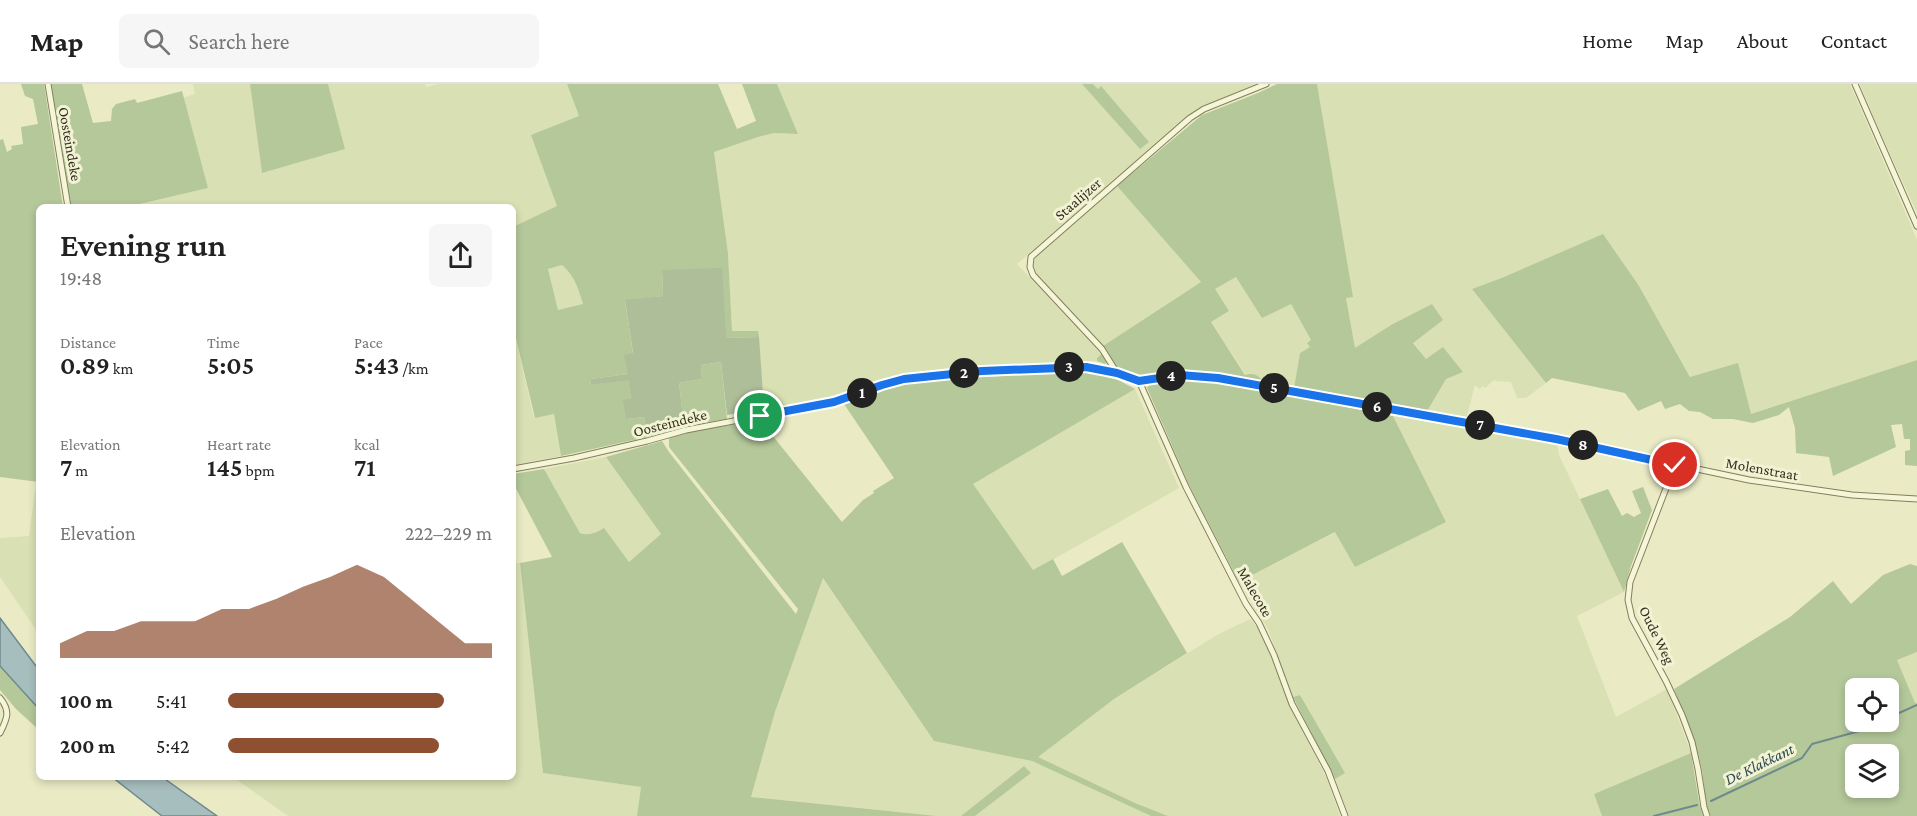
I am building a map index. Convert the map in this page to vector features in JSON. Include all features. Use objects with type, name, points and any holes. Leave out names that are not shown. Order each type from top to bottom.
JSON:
[{"type":"street","name":"Oosteindeke","points":[[48,84],[68,204]]},
{"type":"street","name":"Staalijzer","points":[[1117,373],[1102,349],[1033,275],[1030,267],[1031,257],[1190,118],[1204,109],[1266,84]]},
{"type":"street","points":[[1856,84],[1917,226]]},
{"type":"street","name":"Oosteindeke","points":[[516,468],[574,458],[686,430],[834,402],[904,379],[982,371],[1086,367],[1142,380]]},
{"type":"street","name":"Molenstraat","points":[[1142,380],[1180,375],[1218,378],[1556,439],[1675,465],[1783,485],[1852,495],[1917,498]]},
{"type":"street","name":"Malecote","points":[[1142,380],[1186,487],[1246,604],[1264,634],[1292,704],[1328,771],[1345,816]]},
{"type":"street","name":"Oude Weg","points":[[1675,465],[1630,582],[1628,600],[1632,618],[1666,681],[1692,742],[1707,816]]},
{"type":"street","points":[[0,698],[8,711],[8,718],[0,733]]},
{"type":"green space","points":[[21,84],[44,84],[63,204],[36,204],[36,482],[0,477],[0,140],[3,139],[7,152],[12,149],[11,146],[23,144],[21,127],[38,124],[33,99],[25,96]]},
{"type":"green space","points":[[51,84],[82,84],[93,123],[111,121],[112,109],[116,104],[135,99],[137,103],[182,91],[208,188],[140,204],[71,204]]},
{"type":"green space","points":[[193,84],[250,84],[262,173],[345,149],[328,84],[425,84],[426,87],[438,84],[567,84],[579,116],[557,207],[516,226],[516,204],[140,204],[208,188],[183,98],[195,94]]},
{"type":"green space","points":[[250,84],[328,84],[345,149],[262,173]]},
{"type":"green space","points":[[567,84],[718,84],[737,129],[756,121],[742,84],[777,84],[798,134],[774,133],[714,152],[728,253],[732,331],[758,331],[759,337],[726,338],[662,270],[663,296],[625,301],[633,354],[628,374],[590,379],[591,385],[628,379],[631,399],[626,419],[644,417],[647,437],[561,456],[554,414],[535,418],[516,339],[516,226],[557,206],[531,135],[579,116]],"holes":[[[562,265],[570,273],[583,304],[558,310],[548,269]]]},
{"type":"green space","points":[[777,84],[1082,84],[1140,149],[1101,87],[1098,89],[1093,84],[1260,84],[1202,106],[1193,112],[1017,264],[1102,354],[1097,361],[999,366],[896,376],[843,394],[764,409],[758,332],[732,332],[728,253],[714,152],[774,133],[798,134]]},
{"type":"green space","points":[[1082,84],[1093,84],[1098,89],[1101,86],[1149,142],[1140,149]]},
{"type":"green space","points":[[1277,84],[1317,84],[1353,297],[1346,298],[1355,348],[1391,325],[1432,304],[1443,320],[1413,343],[1426,359],[1443,347],[1463,372],[1446,379],[1426,413],[1294,388],[1300,353],[1310,347],[1307,343],[1311,340],[1291,304],[1262,318],[1236,277],[1215,289],[1229,311],[1211,322],[1245,375],[1256,375],[1262,380],[1261,382],[1190,371],[1131,375],[1119,370],[1111,359],[1105,364],[1097,361],[1097,358],[1106,350],[1103,346],[1201,282],[1117,186],[1202,115]]},
{"type":"green space","points":[[1317,84],[1850,84],[1917,240],[1917,360],[1751,414],[1691,378],[1639,286],[1504,277],[1472,289],[1546,383],[1526,398],[1517,398],[1511,382],[1494,380],[1485,388],[1483,386],[1479,389],[1475,385],[1466,419],[1426,413],[1446,378],[1463,372],[1426,359],[1413,342],[1391,325],[1355,349],[1346,298],[1352,296]]},
{"type":"green space","points":[[1860,84],[1917,84],[1917,213],[1876,123]]},
{"type":"green space","points":[[1117,186],[1201,282],[1103,346],[1036,275],[1033,264],[1037,254]]},
{"type":"green space","points":[[1603,234],[1639,286],[1690,377],[1738,363],[1751,414],[1917,360],[1917,466],[1905,465],[1905,451],[1910,450],[1910,439],[1904,439],[1902,424],[1891,425],[1896,447],[1833,476],[1829,457],[1796,453],[1795,428],[1789,407],[1779,415],[1753,423],[1733,419],[1713,419],[1700,412],[1689,411],[1680,404],[1665,409],[1661,401],[1638,411],[1625,393],[1552,378],[1546,383],[1472,289]]},
{"type":"green space","points":[[562,265],[572,274],[583,305],[558,310],[548,269]]},
{"type":"green space","points":[[722,268],[726,338],[759,337],[764,409],[727,415],[721,362],[701,365],[702,379],[679,383],[684,426],[647,437],[644,417],[626,419],[623,400],[631,399],[628,380],[591,385],[590,379],[628,374],[624,355],[633,353],[625,300],[663,296],[662,270]]},
{"type":"green space","points":[[1236,277],[1291,304],[1311,340],[1310,347],[1300,353],[1294,388],[1261,382],[1262,380],[1246,375],[1211,322],[1229,311],[1215,289]]},
{"type":"green space","points":[[516,339],[534,418],[554,414],[561,456],[516,464]]},
{"type":"green space","points":[[721,362],[727,419],[684,426],[679,383],[702,379],[701,365]]},
{"type":"green space","points":[[1086,371],[1118,380],[1135,389],[973,484],[1033,570],[1053,559],[1062,576],[1122,542],[1187,653],[1114,699],[1038,757],[1135,803],[1168,816],[1151,816],[1032,761],[934,741],[823,578],[775,712],[751,797],[937,816],[637,816],[641,787],[543,773],[520,563],[552,557],[516,489],[516,474],[544,469],[580,533],[592,533],[604,528],[629,562],[661,534],[606,457],[662,441],[796,614],[798,609],[669,447],[669,437],[760,420],[842,522],[863,500],[874,493],[873,491],[894,478],[844,404],[881,390],[920,381]]},
{"type":"green space","points":[[1179,378],[1206,380],[1393,416],[1446,522],[1355,567],[1335,532],[1239,582],[1190,487],[1147,388],[1149,384]]},
{"type":"green space","points":[[1135,389],[1179,488],[1033,571],[972,483]]},
{"type":"green space","points":[[1393,416],[1557,444],[1559,455],[1624,592],[1577,616],[1616,717],[1667,689],[1691,753],[1594,794],[1602,816],[1349,816],[1335,779],[1344,773],[1300,695],[1293,697],[1268,629],[1239,582],[1336,532],[1446,522]]},
{"type":"green space","points":[[606,457],[661,534],[629,562],[604,529],[586,535],[580,533],[544,469]]},
{"type":"green space","points":[[1643,487],[1652,510],[1624,592],[1580,499],[1608,489],[1622,516],[1627,513],[1634,517],[1641,513],[1632,491]]},
{"type":"green space","points":[[35,490],[36,630],[0,577],[0,538],[29,536]]},
{"type":"green space","points":[[516,563],[520,563],[543,773],[641,787],[637,816],[288,816],[237,780],[516,780]]},
{"type":"green space","points":[[1910,564],[1917,566],[1917,652],[1897,660],[1915,703],[1917,703],[1917,816],[1711,816],[1699,755],[1674,689],[1790,617],[1833,581],[1851,604],[1883,575]]},
{"type":"green space","points":[[823,578],[934,741],[1032,761],[1151,816],[975,816],[1031,773],[1024,766],[961,816],[937,816],[751,797],[775,712]]},
{"type":"green space","points":[[1250,619],[1264,639],[1289,705],[1327,779],[1340,816],[1168,816],[1037,757],[1114,699],[1217,635]]},
{"type":"green space","points":[[1917,652],[1917,703],[1915,704],[1897,660]]},
{"type":"green space","points":[[0,666],[36,706],[36,727],[16,709],[0,690]]},
{"type":"green space","points":[[1300,695],[1345,773],[1335,779],[1293,697]]},
{"type":"green space","points":[[1691,753],[1703,816],[1602,816],[1594,794]]},
{"type":"green space","points":[[1024,766],[1031,773],[975,816],[961,816]]},
{"type":"water","points":[[0,618],[36,666],[36,706],[0,666]]},
{"type":"water","points":[[116,780],[166,780],[217,816],[162,816]]},
{"type":"waterway","name":"De Klakkant","points":[[1899,713],[1917,705]]},
{"type":"waterway","name":"De Klakkant","points":[[1711,801],[1802,758],[1812,744],[1856,732]]},
{"type":"waterway","name":"De Klakkant","points":[[1654,816],[1697,805]]},
{"type":"route","points":[[760,416],[834,402],[904,379],[982,371],[1086,367],[1117,373],[1139,381],[1180,375],[1218,378],[1556,439],[1675,465]]}]
